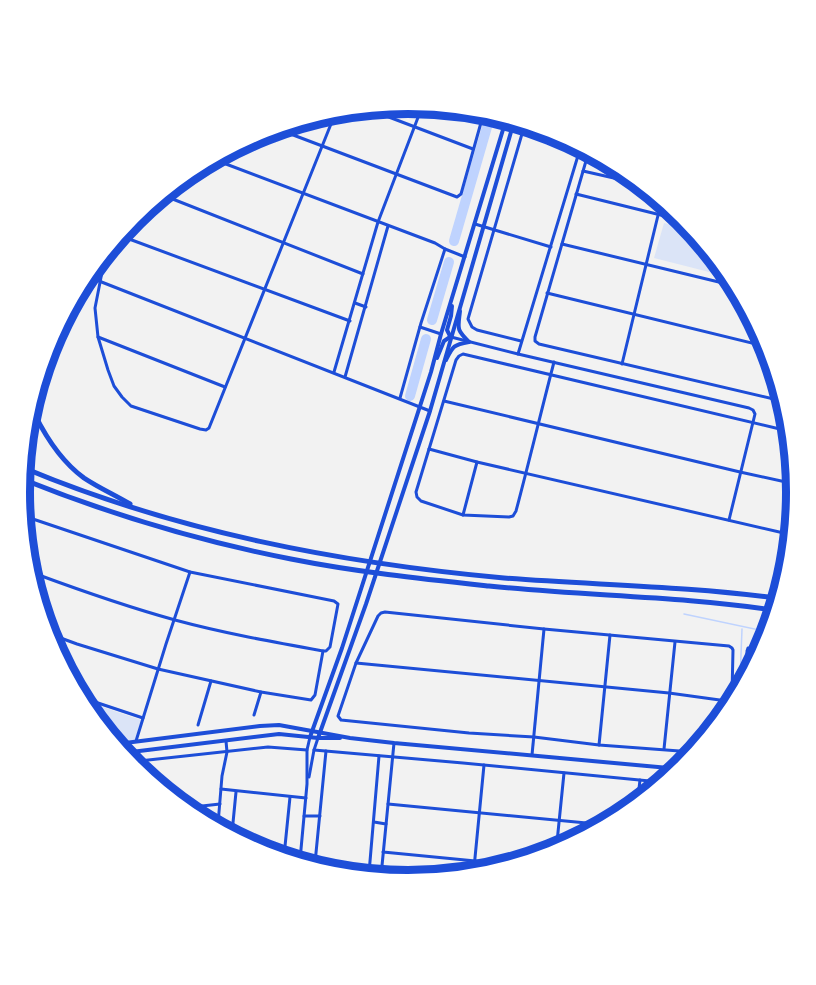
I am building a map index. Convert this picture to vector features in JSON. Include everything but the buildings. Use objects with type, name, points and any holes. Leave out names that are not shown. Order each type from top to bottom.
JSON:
[{"type":"highway","points":[[37,419],[45,435],[72,468],[99,487],[141,510]]},
{"type":"highway","points":[[31,471],[141,510],[240,538],[292,549],[399,566],[503,578],[771,597]]},
{"type":"highway","points":[[30,482],[74,499],[174,531],[292,560],[490,586],[737,604],[767,609]]},
{"type":"main road","points":[[310,737],[342,648],[431,372],[504,127]]},
{"type":"main road","points":[[318,738],[366,604],[430,411],[512,129]]},
{"type":"main road","points":[[451,337],[447,330],[453,298]]},
{"type":"main road","points":[[462,299],[458,329],[469,342]]},
{"type":"main road","points":[[431,372],[443,342],[451,337]]},
{"type":"main road","points":[[440,375],[453,347],[469,342]]},
{"type":"main road","points":[[125,743],[279,725],[350,738],[394,743],[667,768]]},
{"type":"main road","points":[[133,752],[279,734],[350,738]]},
{"type":"street","points":[[334,372],[378,222],[419,114]]},
{"type":"street","points":[[384,115],[473,149]]},
{"type":"street","points":[[290,134],[459,196],[481,122]]},
{"type":"street","points":[[102,271],[95,308],[98,337],[114,386],[131,406],[206,430],[209,428],[246,338],[332,123]]},
{"type":"street","points":[[521,341],[477,330],[472,327],[468,319],[522,132]]},
{"type":"street","points":[[518,354],[578,155]]},
{"type":"street","points":[[586,159],[535,342],[772,399],[773,395]]},
{"type":"street","points":[[223,163],[435,243],[465,257]]},
{"type":"street","points":[[583,171],[620,179]]},
{"type":"street","points":[[576,194],[665,216]]},
{"type":"street","points":[[171,198],[363,274]]},
{"type":"street","points":[[622,364],[659,210]]},
{"type":"street","points":[[475,224],[551,247]]},
{"type":"street","points":[[345,376],[388,226]]},
{"type":"street","points":[[128,239],[350,321]]},
{"type":"street","points":[[562,244],[723,283]]},
{"type":"street","points":[[400,398],[445,249]]},
{"type":"street","points":[[99,281],[430,411]]},
{"type":"street","points":[[548,293],[755,343]]},
{"type":"street","points":[[355,303],[366,306]]},
{"type":"street","points":[[420,327],[441,334]]},
{"type":"street","points":[[98,337],[225,387]]},
{"type":"street","points":[[451,337],[753,410],[755,414],[729,520]]},
{"type":"street","points":[[554,362],[551,374],[538,424],[526,473],[516,511],[513,516],[509,518],[463,515],[422,501],[417,497],[416,492],[456,360],[463,354],[551,374],[781,429]]},
{"type":"street","points":[[444,401],[786,482]]},
{"type":"street","points":[[429,449],[784,533]]},
{"type":"street","points":[[463,515],[477,462]]},
{"type":"street","points":[[31,518],[190,572],[334,601],[338,606],[330,647],[323,651],[255,639],[175,620],[92,595],[39,575]]},
{"type":"street","points":[[136,741],[190,572]]},
{"type":"street","points":[[683,751],[341,720],[338,716],[356,663],[378,616],[385,612],[729,646],[732,648],[732,687]]},
{"type":"street","points":[[532,755],[544,629]]},
{"type":"street","points":[[599,745],[610,635]]},
{"type":"street","points":[[59,637],[158,669],[261,692],[309,700],[315,695],[323,651]]},
{"type":"street","points":[[664,749],[675,642]]},
{"type":"street","points":[[747,660],[748,648],[752,649]]},
{"type":"street","points":[[356,663],[669,693],[724,701]]},
{"type":"street","points":[[198,725],[211,681]]},
{"type":"street","points":[[254,715],[261,692]]},
{"type":"street","points":[[93,701],[143,718]]},
{"type":"street","points":[[300,855],[310,737]]},
{"type":"street","points":[[307,784],[318,738]]},
{"type":"street","points":[[218,820],[226,739]]},
{"type":"street","points":[[382,870],[394,743]]},
{"type":"street","points":[[142,761],[268,747],[308,750]]},
{"type":"street","points":[[314,750],[652,781]]},
{"type":"street","points":[[315,859],[326,751]]},
{"type":"street","points":[[369,868],[379,755]]},
{"type":"street","points":[[474,862],[484,765]]},
{"type":"street","points":[[557,840],[564,773]]},
{"type":"street","points":[[639,791],[640,780]]},
{"type":"street","points":[[221,789],[306,798]]},
{"type":"street","points":[[233,827],[236,792]]},
{"type":"street","points":[[285,850],[290,797]]},
{"type":"street","points":[[197,807],[220,804]]},
{"type":"street","points":[[388,804],[591,823]]},
{"type":"street","points":[[304,816],[320,816]]},
{"type":"street","points":[[374,822],[386,824]]},
{"type":"street","points":[[383,852],[485,862]]},
{"type":"shaded area","points":[[664,223],[676,226],[716,274],[654,258]]},
{"type":"shaded area","points":[[95,704],[141,720],[135,740],[123,741]]},
{"type":"waterway","points":[[454,241],[488,123]]},
{"type":"waterway","points":[[432,320],[449,262]]},
{"type":"waterway","points":[[410,396],[426,339]]},
{"type":"waterway","points":[[684,614],[760,630]]},
{"type":"waterway","points":[[740,672],[742,629]]}]
